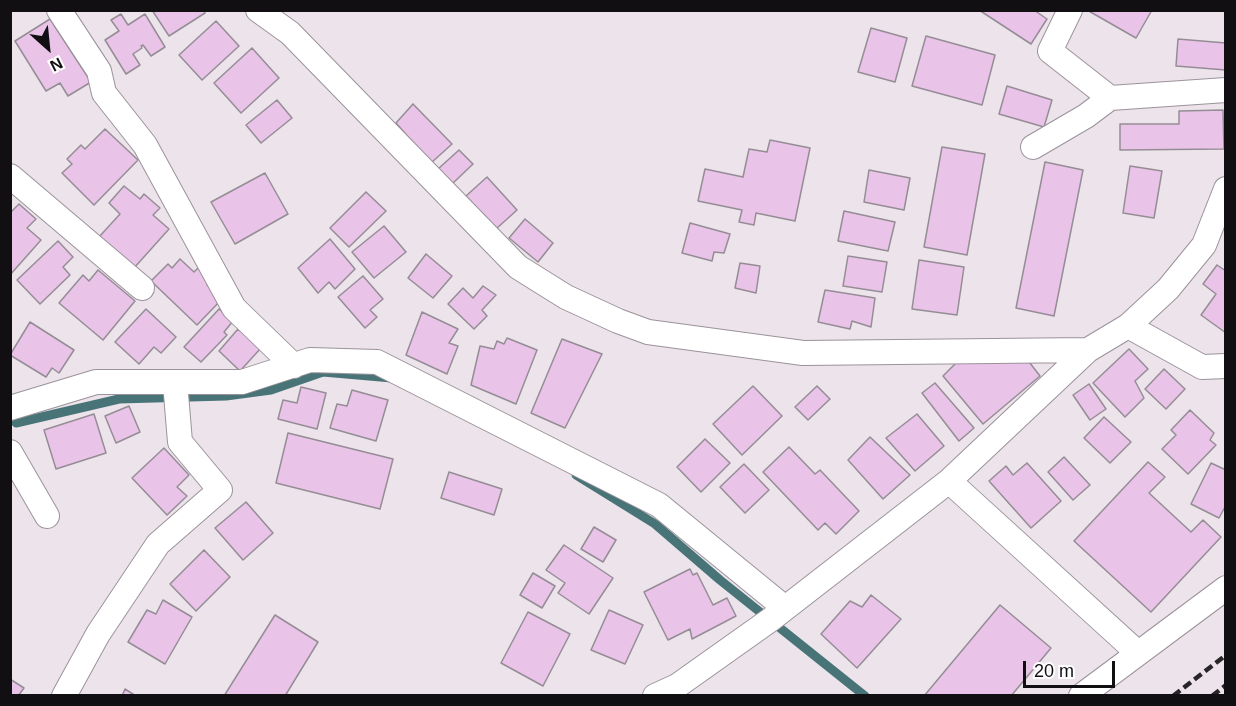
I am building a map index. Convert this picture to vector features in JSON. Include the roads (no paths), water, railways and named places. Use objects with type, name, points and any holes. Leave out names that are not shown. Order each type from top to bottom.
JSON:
[{"type":"street","points":[[59,10],[99,71],[104,93],[145,145],[234,308],[294,366]]},
{"type":"street","points":[[258,10],[285,19],[518,267],[566,297],[618,321],[648,332],[803,353],[1088,350]]},
{"type":"street","points":[[1070,10],[1050,51],[1110,98]]},
{"type":"street","points":[[1033,147],[1086,116],[1110,98],[1226,90]]},
{"type":"street","points":[[10,176],[142,288]]},
{"type":"street","points":[[673,692],[949,481],[1088,350],[1128,326],[1168,289],[1204,245],[1226,189]]},
{"type":"street","points":[[1128,326],[1202,367],[1226,366]]},
{"type":"street","points":[[10,408],[96,382],[176,395],[242,382],[310,360],[377,362],[659,505],[785,608]]},
{"type":"street","points":[[64,696],[98,634],[158,544],[220,490],[180,442],[176,395]]},
{"type":"street","points":[[10,452],[47,516]]},
{"type":"street","points":[[949,481],[1138,653]]},
{"type":"street","points":[[1081,696],[1226,588]]},
{"type":"waterway","points":[[16,423],[119,399],[226,396],[271,390],[323,372],[392,378]]},
{"type":"waterway","points":[[576,475],[655,524],[720,580],[865,696]]},
{"type":"railway","points":[[1173,696],[1226,655]]},
{"type":"railway","points":[[1212,696],[1226,685]]}]
